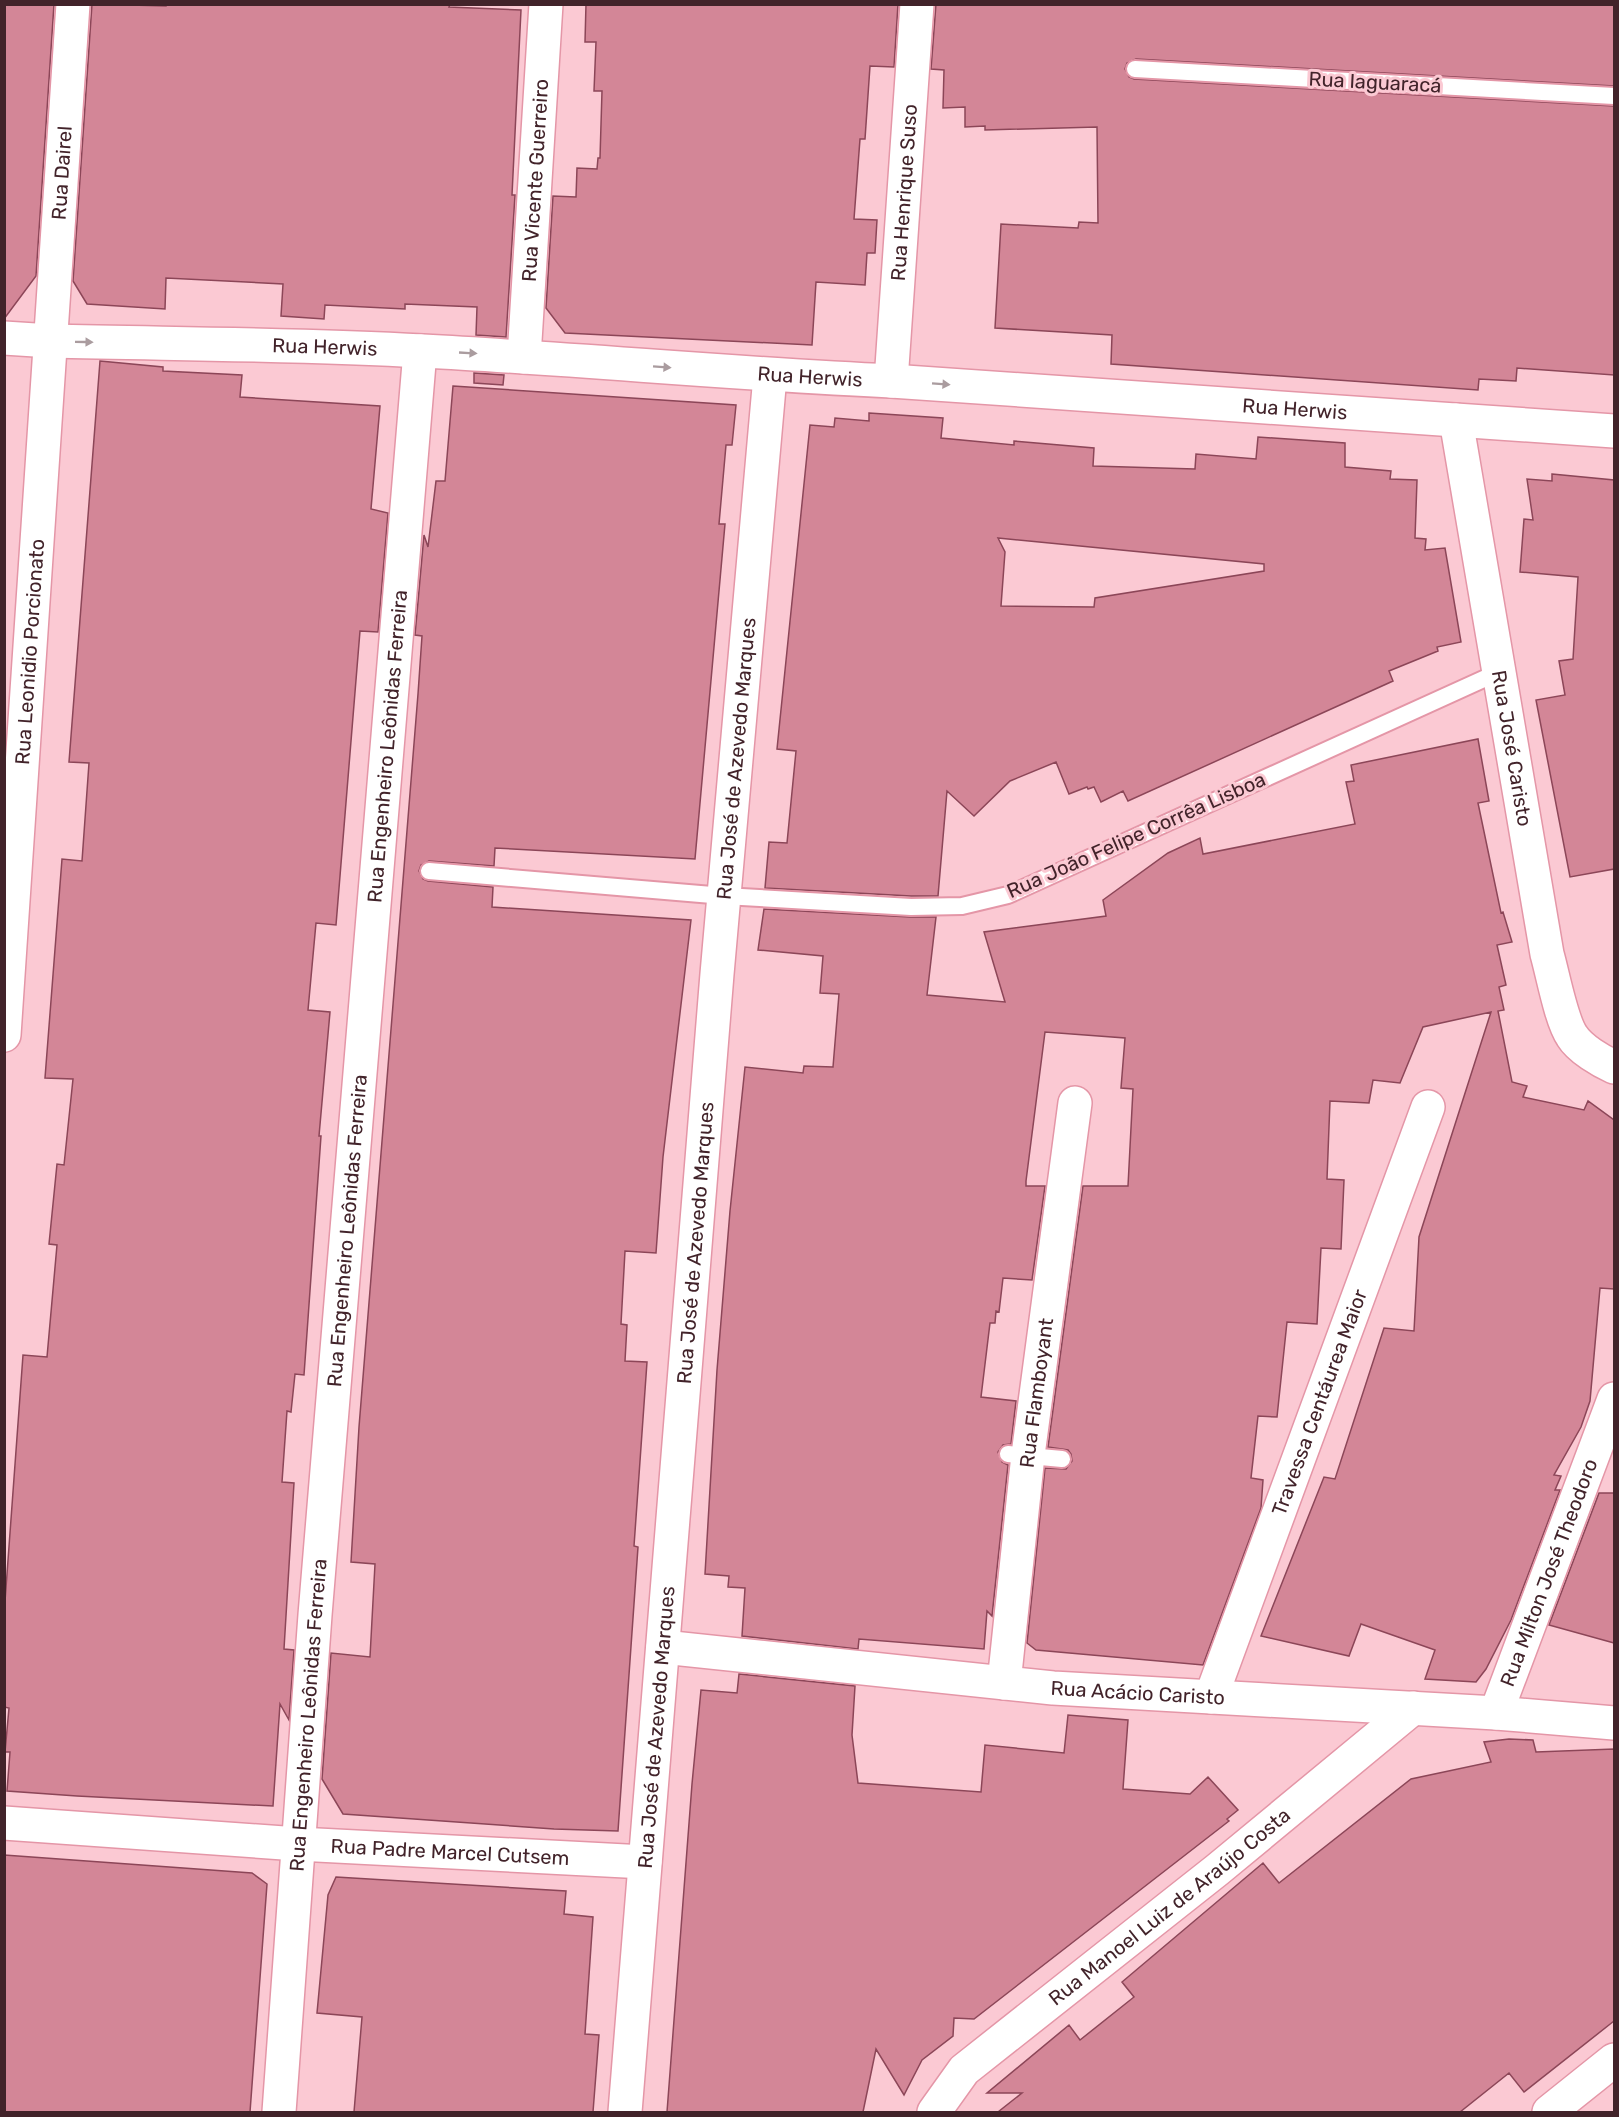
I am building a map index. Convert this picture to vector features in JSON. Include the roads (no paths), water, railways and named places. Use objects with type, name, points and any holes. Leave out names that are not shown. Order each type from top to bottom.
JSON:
[{"type":"street","name":"Rua Dairel","points":[[51,341],[73,4]]},
{"type":"street","name":"Rua Vicente Guerreiro","points":[[524,357],[546,4]]},
{"type":"street","name":"Rua Henrique Suso","points":[[891,381],[917,4]]},
{"type":"street","name":"Rua Herwis","points":[[4,338],[420,351],[524,357],[770,376],[891,381],[1614,431]]},
{"type":"street","name":"Rua Leonidio Porcionato","points":[[4,1035],[51,341]]},
{"type":"street","name":"Rua Engenheiro Leônidas Ferreira","points":[[279,2112],[315,1603],[420,351]]},
{"type":"street","name":"Rua José de Azevedo Marques","points":[[625,2112],[724,896],[770,376]]},
{"type":"street","name":"Rua José Caristo","points":[[1456,420],[1547,954],[1561,1009],[1572,1037],[1607,1064]]},
{"type":"street","name":"Rua Flamboyant","points":[[1004,1683],[1018,1454],[1076,1103]]},
{"type":"street","name":"Travessa Centáurea Maior","points":[[1211,1697],[1282,1482],[1428,1107]]},
{"type":"street","name":"Rua Milton José Theodoro","points":[[1496,1713],[1614,1399]]},
{"type":"street","name":"Rua Acácio Caristo","points":[[663,1647],[1053,1688],[1496,1713],[1614,1723]]},
{"type":"street","name":"Rua Manoel Luiz de Araújo Costa","points":[[934,2112],[964,2070],[1217,1870],[1413,1708]]},
{"type":"street","name":"Rua Padre Marcel Cutsem","points":[[4,1823],[298,1844],[645,1862]]},
{"type":"street","points":[[1549,2112],[1614,2060]]},
{"type":"lane","name":"Rua Iaguaracá","points":[[1135,69],[1614,96]]},
{"type":"lane","name":"Rua João Felipe Corrêa Lisboa","points":[[429,872],[724,896],[911,907],[962,906],[1008,895],[1499,672]]},
{"type":"lane","points":[[1018,1454],[1062,1459]]}]
